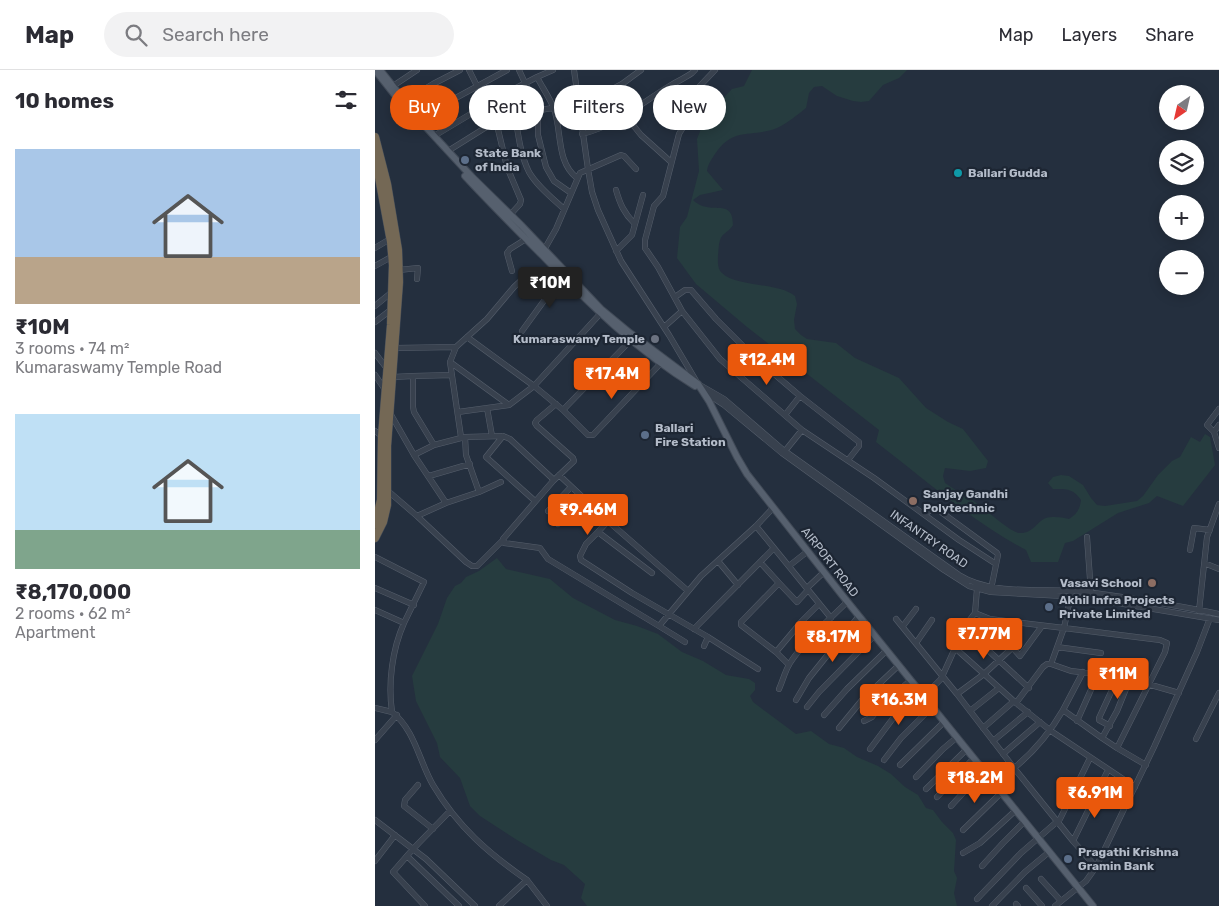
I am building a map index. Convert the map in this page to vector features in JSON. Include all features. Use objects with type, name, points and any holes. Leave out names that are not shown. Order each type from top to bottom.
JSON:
[{"type":"highway","points":[[375,137],[387,184],[398,250],[399,270],[395,348],[386,392],[388,491],[383,522],[375,538]]},
{"type":"highway","points":[[375,156],[393,256],[390,374],[387,413],[379,434],[378,506],[375,524]]},
{"type":"main road","points":[[375,70],[421,128],[600,314],[661,363],[701,388]]},
{"type":"main road","points":[[380,70],[392,85]]},
{"type":"main road","points":[[429,130],[601,309],[701,388]]},
{"type":"main road","name":"AIRPORT ROAD","points":[[701,388],[747,474],[847,602],[1093,906]]},
{"type":"street","points":[[394,85],[417,70]]},
{"type":"street","points":[[431,85],[460,70]]},
{"type":"street","points":[[469,70],[476,85]]},
{"type":"street","points":[[479,85],[507,70]]},
{"type":"street","points":[[519,70],[525,83]]},
{"type":"street","points":[[434,136],[525,83],[553,70]]},
{"type":"street","points":[[573,70],[575,85]]},
{"type":"street","points":[[622,84],[640,70]]},
{"type":"street","points":[[643,103],[695,70]]},
{"type":"street","points":[[715,70],[697,89],[693,111],[679,134],[663,196],[654,206],[644,244],[682,311],[720,359],[802,430],[848,460],[959,540],[997,564]]},
{"type":"street","points":[[537,77],[554,108],[544,110]]},
{"type":"street","points":[[448,151],[482,130]]},
{"type":"street","points":[[499,130],[507,167],[521,200],[520,204],[510,215]]},
{"type":"street","points":[[518,130],[522,154],[529,172],[541,188],[564,209]]},
{"type":"street","points":[[539,130],[546,167],[554,180],[571,193]]},
{"type":"street","points":[[558,130],[565,164],[570,173],[577,178]]},
{"type":"street","points":[[581,130],[592,192],[616,251],[701,388]]},
{"type":"street","points":[[582,134],[594,130]]},
{"type":"street","points":[[637,130],[658,152],[671,162]]},
{"type":"street","points":[[545,250],[556,230],[580,174],[621,155],[636,169]]},
{"type":"street","points":[[616,190],[622,208],[634,223]]},
{"type":"street","points":[[616,251],[632,235],[643,195]]},
{"type":"street","points":[[375,248],[390,239]]},
{"type":"street","points":[[512,271],[507,253],[526,239]]},
{"type":"street","points":[[375,266],[393,256]]},
{"type":"street","points":[[399,270],[418,268],[417,278]]},
{"type":"street","points":[[479,492],[466,454],[450,362],[456,347],[487,319],[514,287],[529,273]]},
{"type":"street","points":[[522,330],[562,276]]},
{"type":"street","points":[[675,297],[685,290],[691,290],[752,355],[800,396],[859,442],[859,446],[848,460]]},
{"type":"street","points":[[375,306],[393,292]]},
{"type":"street","points":[[375,322],[392,309]]},
{"type":"street","points":[[663,326],[682,311]]},
{"type":"street","points":[[458,412],[509,405],[534,386],[600,314]]},
{"type":"street","points":[[467,336],[534,386],[563,410],[588,435],[593,435],[661,363]]},
{"type":"street","points":[[563,410],[631,340]]},
{"type":"street","points":[[395,348],[456,347]]},
{"type":"street","points":[[375,354],[390,374],[413,376],[452,375]]},
{"type":"street","points":[[450,362],[509,405]]},
{"type":"street","points":[[375,375],[386,392]]},
{"type":"street","points":[[413,376],[413,407],[434,445]]},
{"type":"street","name":"INFANTRY ROAD","points":[[701,388],[724,399],[785,451],[959,575],[991,590]]},
{"type":"street","name":"INFANTRY ROAD","points":[[701,388],[771,445],[838,494],[944,570],[977,589],[1071,594],[1091,593],[1219,614]]},
{"type":"street","points":[[785,415],[800,396]]},
{"type":"street","points":[[388,491],[466,562],[472,566],[477,566],[503,541],[554,480],[573,463],[573,458],[535,423],[556,404]]},
{"type":"street","points":[[487,408],[492,436]]},
{"type":"street","points":[[1219,409],[1207,425],[1214,432],[1219,448]]},
{"type":"street","points":[[387,413],[446,503]]},
{"type":"street","points":[[1214,432],[1219,425]]},
{"type":"street","points":[[785,451],[802,430]]},
{"type":"street","points":[[414,455],[434,445],[463,437],[503,436],[510,439],[554,480]]},
{"type":"street","points":[[503,436],[486,457],[535,501]]},
{"type":"street","points":[[429,476],[469,464]]},
{"type":"street","points":[[559,476],[688,591]]},
{"type":"street","points":[[417,516],[501,482]]},
{"type":"street","points":[[548,511],[571,487]]},
{"type":"street","points":[[558,524],[583,498]]},
{"type":"street","points":[[1199,610],[1207,537],[1219,504]]},
{"type":"street","points":[[659,626],[688,591],[773,508]]},
{"type":"street","points":[[925,514],[933,508],[937,509],[996,551],[998,555],[997,564],[991,590]]},
{"type":"street","points":[[608,521],[586,544],[580,556],[581,560],[758,669]]},
{"type":"street","points":[[756,526],[831,618]]},
{"type":"street","points":[[1190,550],[1195,528],[1210,530]]},
{"type":"street","points":[[598,532],[652,572]]},
{"type":"street","points":[[1087,537],[1091,593]]},
{"type":"street","points":[[503,541],[506,544],[540,548],[549,559],[685,642]]},
{"type":"street","points":[[694,629],[774,548]]},
{"type":"street","points":[[789,566],[808,551]]},
{"type":"street","points":[[375,556],[424,582],[397,638],[391,685],[395,714],[375,740]]},
{"type":"street","points":[[718,561],[738,584]]},
{"type":"street","points":[[760,562],[797,602],[824,572]]},
{"type":"street","points":[[1204,563],[1219,568]]},
{"type":"street","points":[[779,584],[741,622],[741,625],[776,652],[789,665]]},
{"type":"street","points":[[375,588],[414,604]]},
{"type":"street","points":[[869,749],[894,717],[942,677],[964,628],[975,613],[977,589]]},
{"type":"street","points":[[1051,664],[1064,628],[1071,594]]},
{"type":"street","name":"INFANTRY ROAD","points":[[1071,594],[1219,620]]},
{"type":"street","points":[[779,689],[789,665],[847,602]]},
{"type":"street","points":[[776,652],[819,604]]},
{"type":"street","points":[[903,626],[915,609]]},
{"type":"street","points":[[375,610],[404,623]]},
{"type":"street","points":[[1055,906],[1079,888],[1090,877],[1096,867],[1179,693],[1210,619],[1210,612]]},
{"type":"street","points":[[975,613],[990,619],[1165,641],[1167,646],[1117,748]]},
{"type":"street","points":[[796,700],[809,678],[859,616]]},
{"type":"street","points":[[896,619],[1057,822],[1096,867]]},
{"type":"street","points":[[990,619],[992,625],[1019,655],[1022,655],[1042,626]]},
{"type":"street","points":[[916,643],[932,620]]},
{"type":"street","points":[[964,628],[1029,688]]},
{"type":"street","points":[[807,707],[819,692],[875,636]]},
{"type":"street","points":[[704,646],[708,637]]},
{"type":"street","points":[[1057,647],[1101,653]]},
{"type":"street","points":[[955,648],[1015,702],[1051,731],[1135,787]]},
{"type":"street","points":[[957,694],[999,662],[1012,648]]},
{"type":"street","points":[[824,715],[847,689],[887,650]]},
{"type":"street","points":[[983,728],[1029,688],[1045,665],[1051,664],[1071,671],[1130,679],[1179,693]]},
{"type":"street","points":[[839,728],[862,700],[899,665]]},
{"type":"street","points":[[994,784],[1025,759],[1051,731],[1083,672]]},
{"type":"street","points":[[1077,720],[1099,674]]},
{"type":"street","points":[[1110,726],[1100,721],[1099,718],[1117,677]]},
{"type":"street","points":[[1102,738],[1110,726],[1130,679]]},
{"type":"street","points":[[864,721],[872,717],[886,701],[911,680]]},
{"type":"street","points":[[970,711],[999,688]]},
{"type":"street","points":[[1196,739],[1219,692]]},
{"type":"street","points":[[884,760],[901,738],[932,707]]},
{"type":"street","points":[[375,708],[395,714],[402,720],[414,742],[432,784],[450,811],[495,858],[527,880],[547,906]]},
{"type":"street","points":[[1212,708],[1219,712]]},
{"type":"street","points":[[1063,710],[1117,748],[1146,765]]},
{"type":"street","points":[[993,741],[1028,712]]},
{"type":"street","points":[[899,765],[944,722]]},
{"type":"street","points":[[1003,754],[1040,722]]},
{"type":"street","points":[[916,777],[943,749],[957,738]]},
{"type":"street","points":[[926,789],[966,750]]},
{"type":"street","points":[[977,899],[1037,838],[1057,822],[1090,758]]},
{"type":"street","points":[[937,797],[973,759]]},
{"type":"street","points":[[1073,841],[1108,770]]},
{"type":"street","points":[[951,806],[983,771]]},
{"type":"street","points":[[418,784],[405,800],[404,806],[433,829]]},
{"type":"street","points":[[963,830],[1001,793]]},
{"type":"street","points":[[425,906],[394,874],[394,870],[450,811]]},
{"type":"street","points":[[963,853],[980,844],[1015,811]]},
{"type":"street","points":[[375,820],[426,859],[475,906]]},
{"type":"street","points":[[982,866],[1024,822]]},
{"type":"street","points":[[375,861],[395,835]]},
{"type":"street","points":[[992,906],[1025,872],[1049,852]]},
{"type":"street","points":[[407,856],[459,906]]},
{"type":"street","points":[[1041,879],[1061,901]]},
{"type":"street","points":[[499,906],[527,880]]},
{"type":"street","points":[[1026,888],[1042,906]]},
{"type":"green space","points":[[752,70],[907,70],[899,78],[883,85],[869,101],[853,101],[837,96],[822,86],[814,87],[809,93],[806,108],[785,124],[768,131],[736,136],[722,145],[711,160],[707,171],[723,190],[700,195],[693,200],[706,207],[725,209],[732,216],[733,225],[722,236],[719,243],[718,265],[722,273],[736,281],[778,288],[795,296],[797,304],[794,320],[795,329],[801,335],[807,339],[836,343],[855,358],[899,378],[926,408],[963,429],[988,461],[986,468],[970,471],[945,468],[943,476],[945,483],[975,502],[1015,532],[1028,532],[1048,517],[1069,519],[1078,511],[1081,500],[1072,491],[1053,489],[1048,483],[1053,477],[1069,476],[1083,485],[1097,505],[1105,506],[1137,501],[1143,496],[1158,475],[1172,461],[1180,457],[1191,437],[1200,442],[1205,434],[1210,437],[1215,465],[1183,506],[1157,496],[1149,503],[1118,513],[1073,541],[1065,543],[1058,562],[1031,562],[1026,550],[987,527],[876,442],[879,430],[747,327],[696,284],[677,258],[680,227],[687,217],[699,171],[697,139],[701,130],[726,130],[726,95],[732,89],[744,86]]},
{"type":"green space","points":[[497,558],[506,569],[550,579],[573,598],[615,620],[658,634],[682,652],[703,661],[726,675],[749,679],[755,683],[755,690],[750,696],[753,702],[796,734],[811,731],[829,744],[844,748],[857,757],[891,774],[905,787],[918,795],[926,808],[933,810],[953,833],[956,840],[954,871],[957,878],[954,893],[957,906],[587,906],[581,898],[585,884],[564,865],[551,860],[517,840],[480,816],[470,806],[460,778],[440,757],[437,743],[416,701],[412,676],[438,624],[447,598],[455,586],[466,577],[479,571]]},
{"type":"place","name":"State Bank of India","points":[[465,160]]},
{"type":"place","name":"Ballari Gudda","points":[[958,173]]},
{"type":"place","name":"Kumaraswamy Temple","points":[[655,339]]},
{"type":"place","name":"Ballari Fire Station","points":[[645,435]]},
{"type":"place","name":"Sanjay Gandhi Polytechnic","points":[[913,501]]},
{"type":"place","name":"Vasavi School","points":[[1152,583]]},
{"type":"place","name":"Akhil Infra Projects Private Limited","points":[[1049,607]]},
{"type":"place","name":"Pragathi Krishna Gramin Bank","points":[[1068,859]]}]
